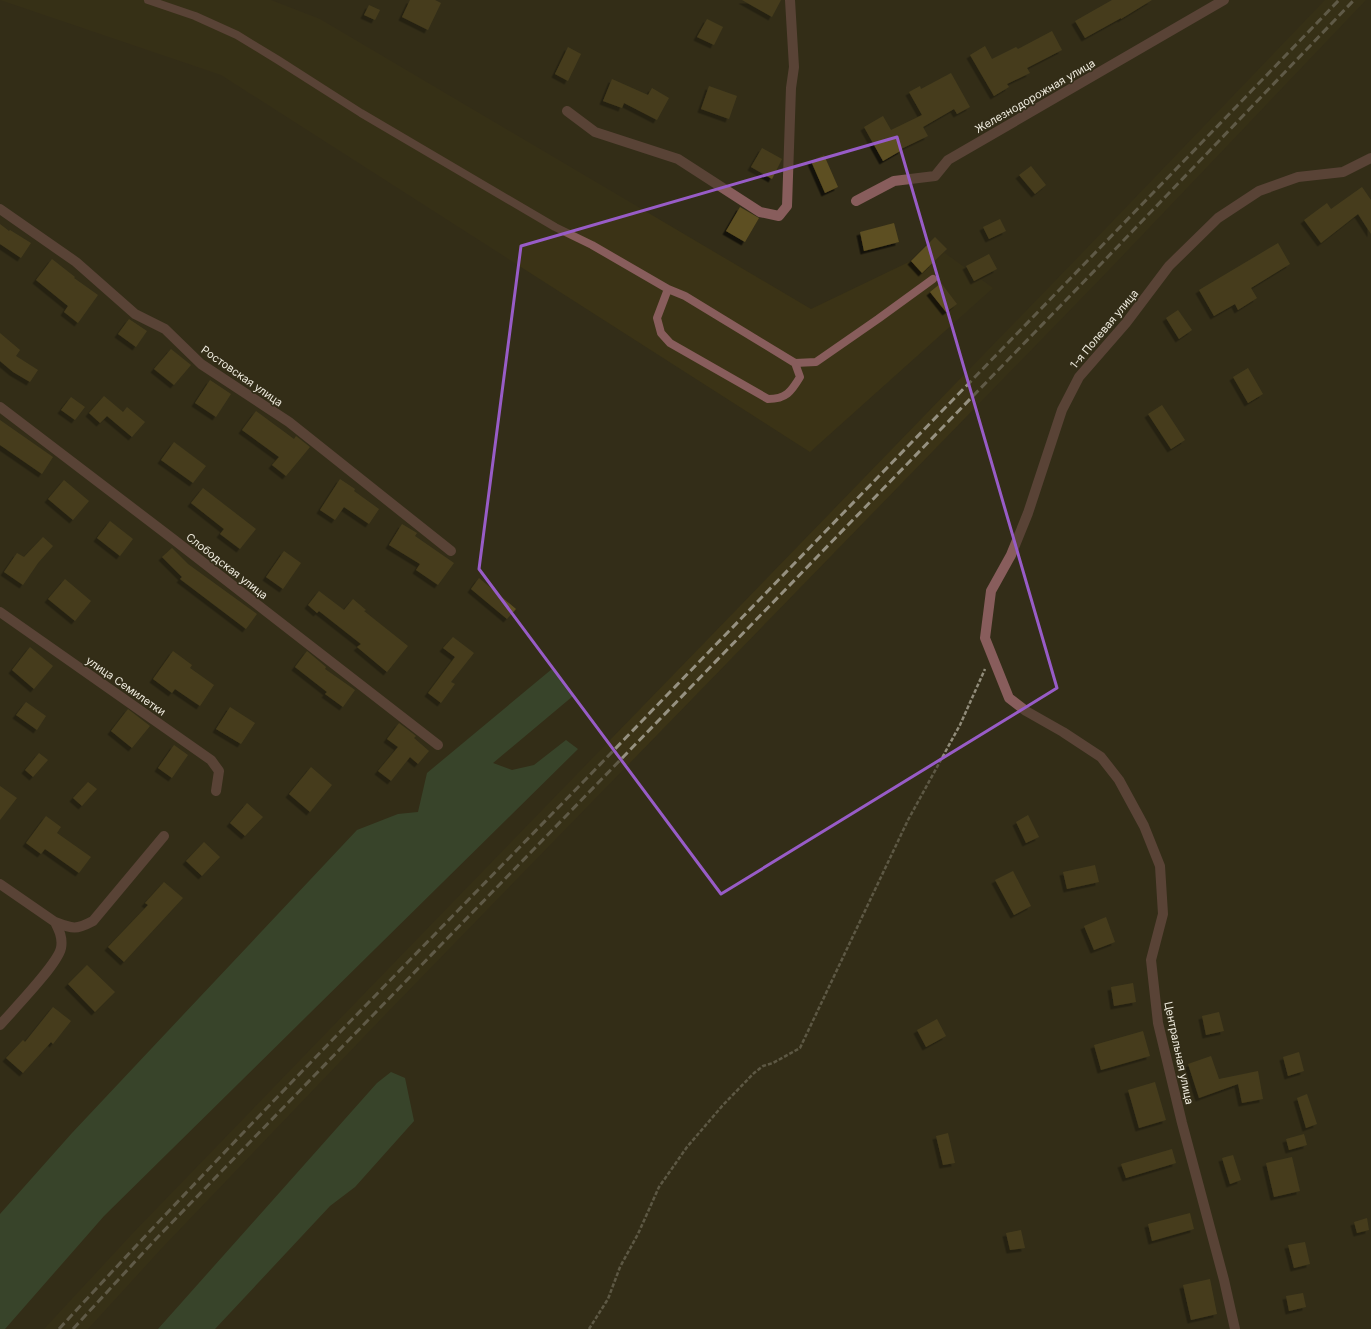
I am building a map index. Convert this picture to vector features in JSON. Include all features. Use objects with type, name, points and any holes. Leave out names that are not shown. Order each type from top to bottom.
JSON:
[{"type":"street","points":[[567,111],[595,132],[678,159],[760,212],[779,216],[787,206],[791,88],[794,68],[790,0]]},
{"type":"street","name":"Железнодорожная улица","points":[[856,201],[894,181],[934,176],[948,160],[1224,0]]},
{"type":"street","name":"1-я Полевая улица","points":[[992,654],[985,638],[991,591],[1011,555],[1026,520],[1062,410],[1079,377],[1126,323],[1169,266],[1218,218],[1259,191],[1298,178],[1343,172],[1371,158]]},
{"type":"street","name":"Ростовская улица","points":[[0,209],[76,262],[135,314],[165,329],[201,364],[288,422],[451,551]]},
{"type":"street","name":"Слободская улица","points":[[0,408],[179,544],[438,745]]},
{"type":"street","name":"улица Семилетки","points":[[0,612],[211,760],[219,771],[216,791]]},
{"type":"street","name":"Центральная улица","points":[[992,654],[1009,698],[1026,711],[1063,732],[1101,757],[1119,780],[1144,826],[1160,866],[1162,914],[1151,960],[1158,1023],[1182,1123],[1224,1280],[1235,1329]]},
{"type":"street","points":[[0,884],[55,922],[68,927],[81,927],[93,921],[164,836]]},
{"type":"street","points":[[0,1025],[55,962],[61,949],[61,935],[55,922]]},
{"type":"lane","points":[[148,0],[195,16],[237,35],[361,113],[555,227],[592,245],[668,289],[685,296],[795,364],[816,362],[878,319],[933,278]]},
{"type":"lane","points":[[668,289],[657,318],[661,334],[670,343],[768,399],[779,399],[792,391],[800,378],[795,364]]},
{"type":"path","points":[[589,1329],[608,1298],[620,1267],[638,1234],[660,1187],[687,1147],[723,1105],[754,1073],[763,1066],[773,1063],[800,1048],[908,820],[960,725],[992,654]]},
{"type":"highlighted area","points":[[897,137],[1057,688],[721,894],[479,569],[521,246]]},
{"type":"shaded area","points":[[0,0],[271,0],[320,19],[811,309],[938,248],[993,288],[810,452],[221,75]]},
{"type":"shaded area","points":[[1325,0],[1366,0],[1108,271],[382,1018],[162,1248],[88,1329],[44,1329],[132,1234]]},
{"type":"green space","points":[[552,669],[573,696],[493,763],[512,770],[534,765],[566,740],[578,749],[104,1216],[5,1329],[0,1329],[0,1214],[72,1133],[357,830],[398,814],[418,812],[427,773]]},
{"type":"green space","points":[[391,1072],[405,1078],[414,1121],[355,1187],[330,1206],[215,1329],[158,1329],[377,1083]]},
{"type":"building","points":[[410,0],[435,0],[441,3],[428,30],[402,17]]},
{"type":"building","points":[[742,0],[781,0],[772,17]]},
{"type":"building","points":[[1112,0],[1152,0],[1121,19],[1085,38],[1075,21]]},
{"type":"building","points":[[369,5],[380,10],[375,20],[364,15]]},
{"type":"building","points":[[707,19],[723,27],[714,45],[697,37]]},
{"type":"building","points":[[1052,31],[1062,50],[1027,68],[1030,73],[1007,84],[1009,87],[994,96],[970,55],[985,46],[992,59],[1016,47],[1018,49]]},
{"type":"building","points":[[568,47],[581,54],[568,81],[555,74]]},
{"type":"building","points":[[951,73],[970,107],[957,114],[954,109],[923,127],[928,136],[901,149],[902,150],[883,161],[864,127],[883,116],[891,130],[922,115],[909,92],[920,86],[921,89]]},
{"type":"building","points":[[612,79],[648,95],[652,88],[669,98],[657,120],[624,103],[622,108],[603,101]]},
{"type":"building","points":[[709,86],[737,96],[729,119],[701,109]]},
{"type":"building","points":[[762,148],[782,159],[772,179],[751,167]]},
{"type":"building","points":[[824,155],[838,187],[825,193],[811,161]]},
{"type":"building","points":[[1031,166],[1046,185],[1035,194],[1019,175]]},
{"type":"building","points":[[1362,187],[1371,200],[1371,234],[1358,214],[1321,243],[1304,220],[1327,203],[1331,209]]},
{"type":"building","points":[[740,207],[759,218],[745,242],[726,231]]},
{"type":"building","points":[[1000,219],[1006,231],[989,239],[983,227]]},
{"type":"building","points":[[894,223],[899,242],[864,251],[860,232]]},
{"type":"building","points":[[0,224],[9,231],[10,230],[31,243],[21,258],[0,244]]},
{"type":"building","points":[[935,237],[947,249],[922,273],[911,261]]},
{"type":"building","points":[[1278,243],[1290,264],[1251,288],[1257,298],[1238,310],[1235,304],[1214,316],[1199,290]]},
{"type":"building","points":[[989,254],[997,269],[974,281],[966,266]]},
{"type":"building","points":[[52,259],[75,277],[74,278],[98,295],[78,323],[64,312],[68,306],[36,280]]},
{"type":"building","points":[[941,283],[957,304],[946,312],[930,292]]},
{"type":"building","points":[[1178,310],[1192,330],[1179,339],[1166,318]]},
{"type":"building","points":[[129,319],[147,331],[136,347],[118,334]]},
{"type":"building","points":[[0,333],[20,350],[16,356],[38,370],[30,382],[13,372],[0,361]]},
{"type":"building","points":[[171,349],[191,365],[174,385],[154,369]]},
{"type":"building","points":[[1248,368],[1263,394],[1248,403],[1233,377]]},
{"type":"building","points":[[210,380],[231,394],[216,417],[195,403]]},
{"type":"building","points":[[104,396],[123,412],[127,407],[145,422],[132,437],[107,416],[100,423],[89,413]]},
{"type":"building","points":[[71,397],[85,407],[75,420],[61,410]]},
{"type":"building","points":[[1162,405],[1185,440],[1171,449],[1148,414]]},
{"type":"building","points":[[256,411],[294,439],[296,436],[310,447],[286,476],[272,465],[279,457],[242,430]]},
{"type":"building","points":[[0,420],[53,457],[42,474],[0,445]]},
{"type":"building","points":[[174,442],[206,466],[193,483],[161,460]]},
{"type":"building","points":[[340,479],[355,489],[354,491],[379,509],[369,524],[344,507],[335,520],[320,510]]},
{"type":"building","points":[[64,480],[89,501],[73,520],[48,499]]},
{"type":"building","points":[[203,488],[256,529],[240,549],[220,534],[224,529],[191,503]]},
{"type":"building","points":[[110,521],[133,539],[120,556],[97,538]]},
{"type":"building","points":[[402,524],[417,533],[415,536],[454,563],[438,585],[416,570],[420,564],[389,545]]},
{"type":"building","points":[[43,537],[53,546],[38,563],[23,585],[4,572],[17,553],[24,557]]},
{"type":"building","points":[[172,548],[188,564],[257,614],[246,629],[180,579],[182,577],[162,557]]},
{"type":"building","points":[[284,551],[301,563],[283,589],[266,577]]},
{"type":"building","points":[[479,578],[516,609],[507,619],[471,589]]},
{"type":"building","points":[[65,579],[91,601],[75,621],[48,599]]},
{"type":"building","points":[[319,591],[344,610],[353,599],[366,610],[364,611],[408,646],[387,672],[357,647],[361,644],[319,611],[317,613],[308,605]]},
{"type":"building","points":[[453,637],[474,653],[451,682],[455,684],[441,703],[428,693],[455,657],[443,648]]},
{"type":"building","points":[[30,647],[53,666],[34,689],[12,670]]},
{"type":"building","points":[[173,651],[192,665],[190,668],[214,685],[200,706],[175,689],[172,693],[153,679]]},
{"type":"building","points":[[307,651],[326,667],[325,669],[355,690],[343,707],[325,694],[327,692],[295,667]]},
{"type":"building","points":[[26,702],[46,716],[37,730],[16,715]]},
{"type":"building","points":[[230,707],[255,723],[241,744],[216,729]]},
{"type":"building","points":[[128,709],[150,726],[132,748],[111,731]]},
{"type":"building","points":[[399,723],[416,736],[414,738],[429,751],[418,764],[410,757],[391,781],[378,771],[398,747],[387,739]]},
{"type":"building","points":[[174,745],[188,755],[172,778],[158,768]]},
{"type":"building","points":[[39,753],[48,760],[33,777],[25,770]]},
{"type":"building","points":[[311,767],[332,785],[310,812],[289,794]]},
{"type":"building","points":[[88,782],[97,789],[82,806],[73,798]]},
{"type":"building","points":[[0,786],[17,798],[0,820]]},
{"type":"building","points":[[247,803],[263,817],[245,836],[230,823]]},
{"type":"building","points":[[1028,815],[1039,837],[1026,843],[1016,822]]},
{"type":"building","points":[[46,816],[61,827],[57,833],[91,857],[79,873],[45,849],[41,854],[26,843]]},
{"type":"building","points":[[204,842],[220,857],[202,876],[186,861]]},
{"type":"building","points":[[1095,865],[1099,882],[1067,889],[1063,872]]},
{"type":"building","points":[[1013,871],[1031,906],[1014,915],[995,880]]},
{"type":"building","points":[[164,882],[183,898],[124,962],[108,947],[148,905],[145,903]]},
{"type":"building","points":[[1106,917],[1115,942],[1094,950],[1084,926]]},
{"type":"building","points":[[87,965],[115,992],[95,1012],[68,984]]},
{"type":"building","points":[[1133,983],[1136,1002],[1114,1006],[1111,987]]},
{"type":"building","points":[[53,1007],[71,1021],[53,1044],[51,1042],[23,1073],[6,1058],[23,1040],[25,1042]]},
{"type":"building","points":[[1219,1012],[1224,1031],[1206,1035],[1202,1016]]},
{"type":"building","points":[[937,1019],[946,1036],[926,1047],[917,1030]]},
{"type":"building","points":[[1143,1031],[1150,1056],[1101,1070],[1094,1045]]},
{"type":"building","points":[[1299,1052],[1304,1071],[1288,1076],[1283,1057]]},
{"type":"building","points":[[1211,1056],[1219,1079],[1258,1071],[1263,1099],[1242,1103],[1238,1084],[1199,1098],[1188,1064]]},
{"type":"building","points":[[1155,1082],[1166,1120],[1139,1128],[1128,1090]]},
{"type":"building","points":[[1307,1094],[1317,1124],[1306,1128],[1297,1098]]},
{"type":"building","points":[[948,1133],[955,1163],[943,1165],[936,1136]]},
{"type":"building","points":[[1304,1134],[1307,1145],[1289,1150],[1286,1139]]},
{"type":"building","points":[[1172,1149],[1176,1163],[1126,1178],[1121,1164]]},
{"type":"building","points":[[1233,1155],[1241,1180],[1230,1184],[1222,1158]]},
{"type":"building","points":[[1292,1157],[1300,1191],[1274,1197],[1266,1163]]},
{"type":"building","points":[[1190,1213],[1194,1229],[1152,1241],[1148,1224]]},
{"type":"building","points":[[1367,1218],[1369,1230],[1357,1233],[1354,1222]]},
{"type":"building","points":[[1021,1230],[1025,1248],[1010,1250],[1006,1233]]},
{"type":"building","points":[[1305,1242],[1310,1264],[1294,1268],[1288,1245]]},
{"type":"building","points":[[1210,1279],[1217,1314],[1191,1320],[1183,1285]]},
{"type":"building","points":[[1303,1293],[1306,1307],[1289,1311],[1286,1296]]},
{"type":"railway","points":[[59,1329],[188,1190],[1339,0]]},
{"type":"railway","points":[[73,1329],[154,1241],[1100,265],[1354,0]]}]
